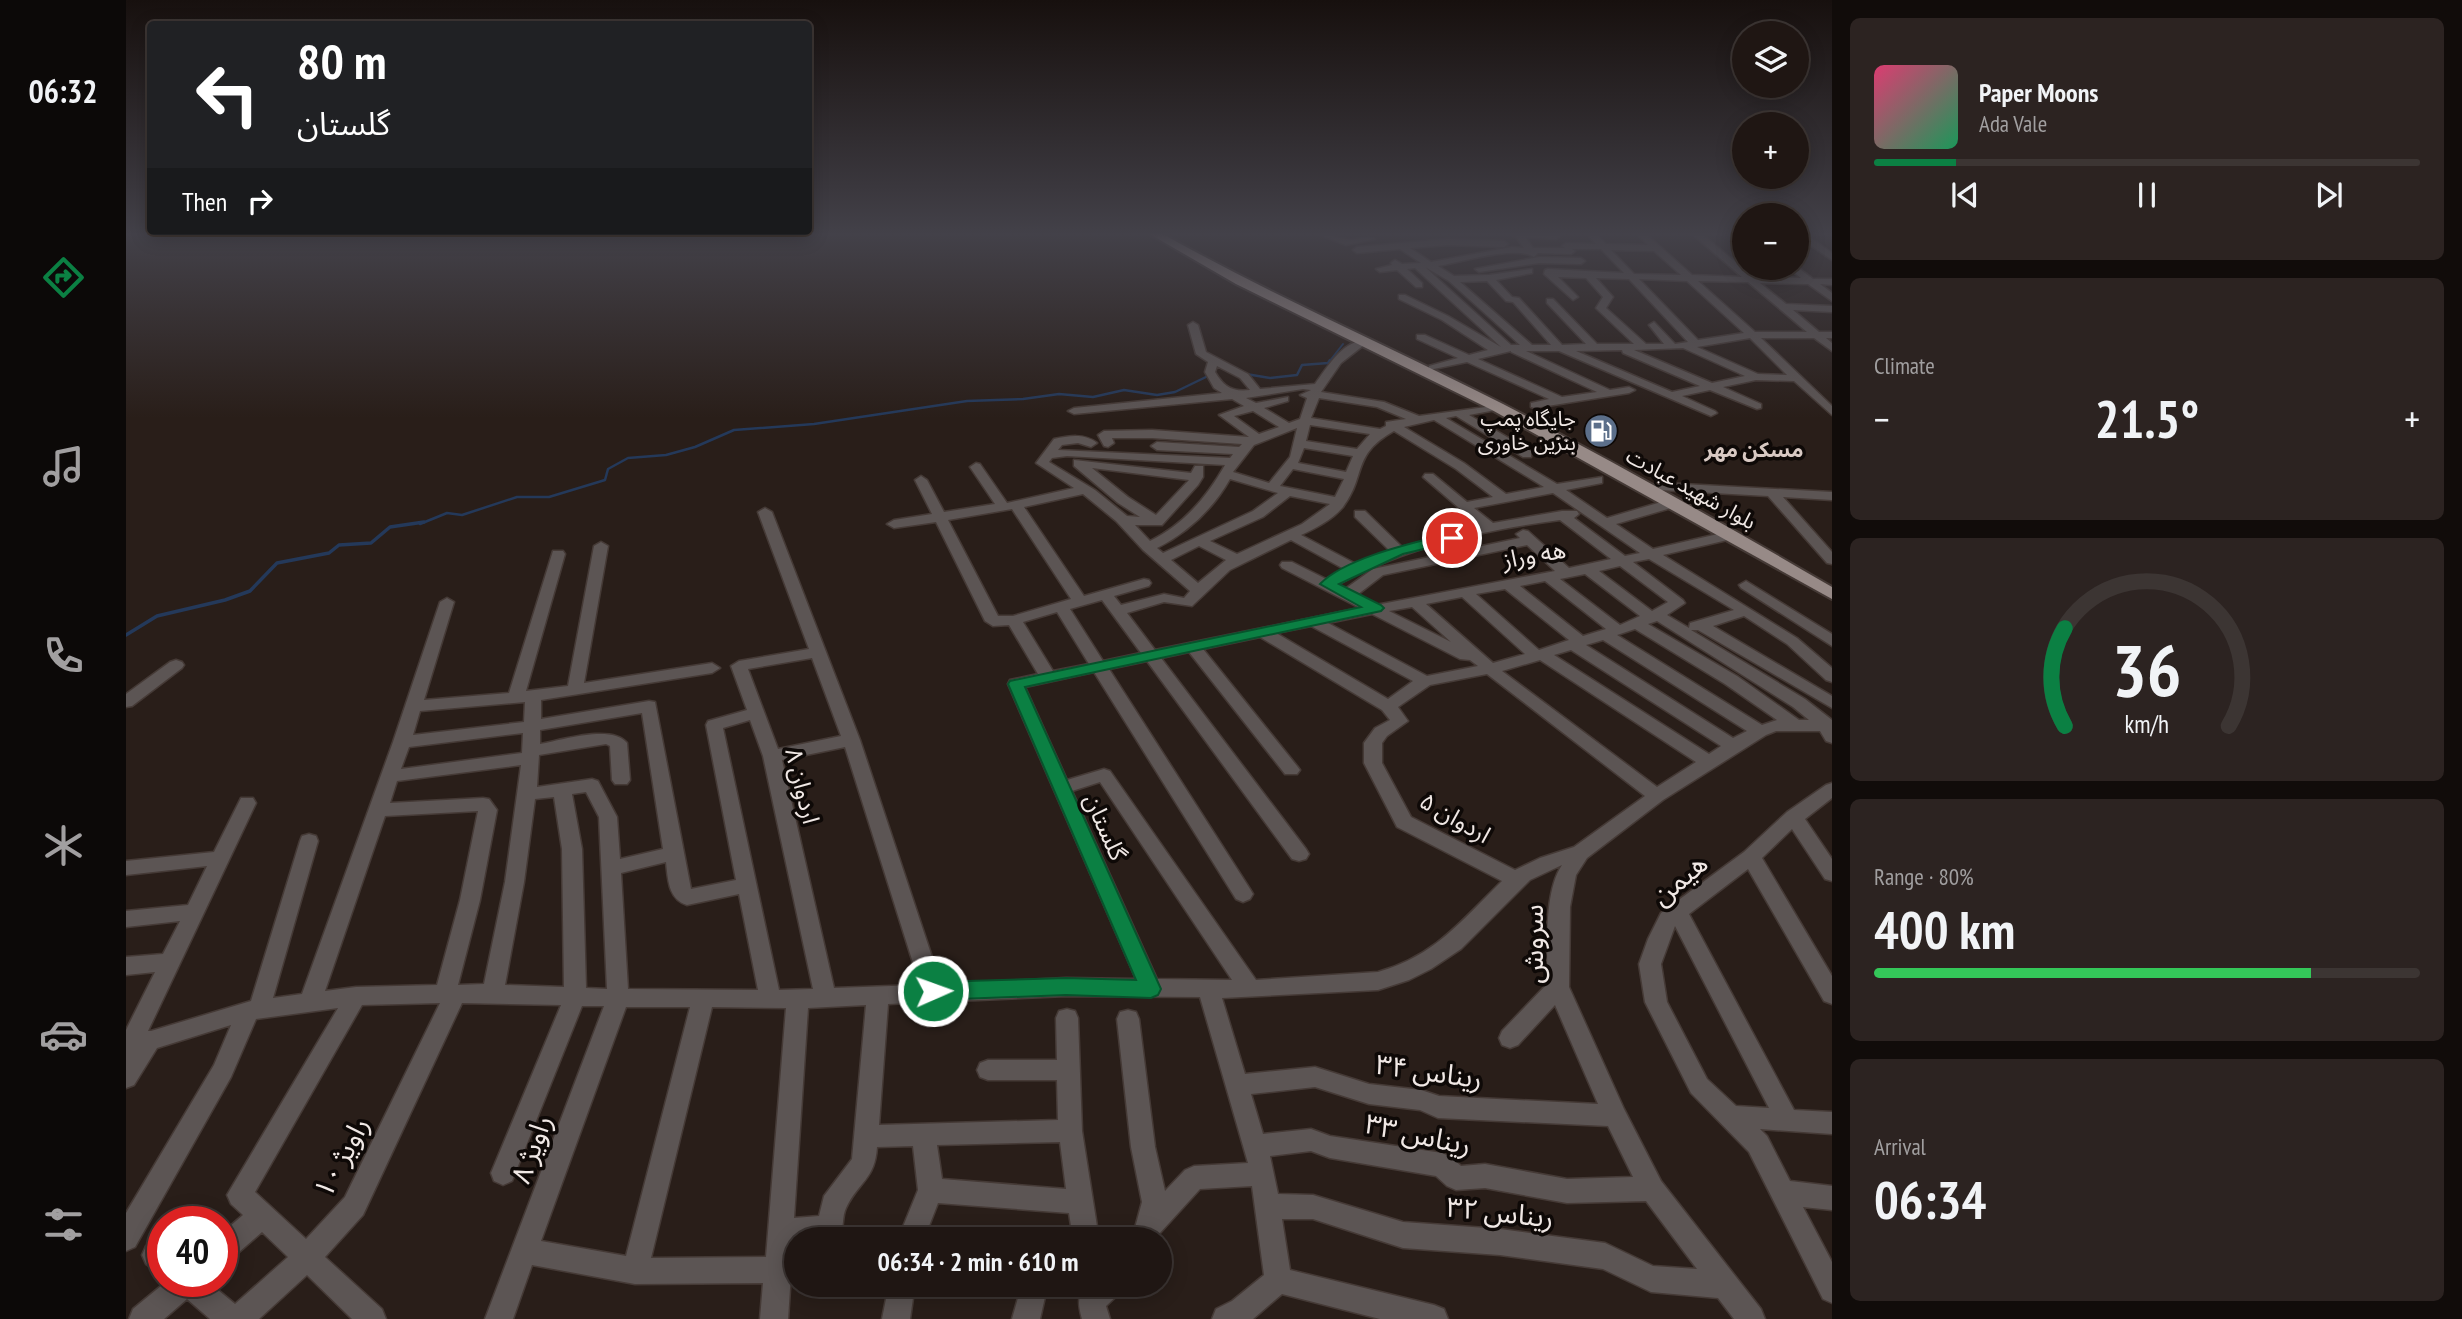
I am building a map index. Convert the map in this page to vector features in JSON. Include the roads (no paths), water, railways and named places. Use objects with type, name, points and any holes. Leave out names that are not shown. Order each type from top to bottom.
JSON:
[{"type":"main road","name":"بلوار شهید عبادت","points":[[1271,295],[1360,343],[1497,407],[1731,535],[1832,594]]},
{"type":"main road","name":"بلوار شهید عبادت","points":[[1275,295],[1433,368],[1664,487],[1832,582]]},
{"type":"street","points":[[1452,295],[1460,295]]},
{"type":"street","points":[[1452,295],[1505,349]]},
{"type":"street","points":[[1471,295],[1528,347]]},
{"type":"street","points":[[1505,295],[1509,299],[1516,300],[1559,347],[1711,413]]},
{"type":"street","points":[[1606,295],[1608,297],[1601,308],[1644,348]]},
{"type":"street","points":[[1647,295],[1684,345]]},
{"type":"street","points":[[1707,295],[1832,412]]},
{"type":"street","points":[[1768,295],[1832,348]]},
{"type":"street","points":[[1402,297],[1505,349],[1608,393]]},
{"type":"street","points":[[1550,301],[1595,348]]},
{"type":"street","points":[[1783,307],[1832,309]]},
{"type":"street","points":[[1193,325],[1201,354],[1244,376],[1258,393]]},
{"type":"street","points":[[1654,325],[1684,345],[1756,377]]},
{"type":"street","points":[[1433,368],[1505,349],[1528,347],[1644,348],[1752,335],[1832,335]]},
{"type":"street","points":[[1421,337],[1560,401]]},
{"type":"street","points":[[1272,488],[1290,465],[1301,443],[1316,390],[1337,361],[1360,343]]},
{"type":"street","points":[[1619,348],[1756,407]]},
{"type":"street","points":[[1213,361],[1210,372],[1218,386],[1288,428]]},
{"type":"street","points":[[1672,395],[1756,377],[1795,378]]},
{"type":"street","points":[[1074,411],[1303,386],[1338,397],[1380,404],[1420,421]]},
{"type":"street","points":[[1256,439],[1225,415],[1316,390]]},
{"type":"street","points":[[1535,405],[1629,390]]},
{"type":"street","points":[[1332,425],[1338,397]]},
{"type":"street","points":[[1380,404],[1379,421],[1385,428],[1460,466],[1503,498]]},
{"type":"street","points":[[1157,522],[1123,500],[1078,463],[1112,450],[1162,441],[1256,439],[1306,421],[1385,428],[1497,407]]},
{"type":"street","points":[[1460,414],[1527,454]]},
{"type":"street","points":[[1438,418],[1555,488],[1651,554],[1792,641],[1832,677]]},
{"type":"street","points":[[1119,610],[1164,598],[1193,597],[1212,576],[1237,560],[1292,536],[1332,510],[1339,502],[1360,453],[1372,438],[1385,428]]},
{"type":"street","points":[[1148,547],[1187,524],[1219,487],[1233,462],[1256,439]]},
{"type":"street","points":[[1112,450],[1162,441],[1244,451]]},
{"type":"street","points":[[1301,443],[1360,453]]},
{"type":"street","points":[[1193,597],[1123,520],[1042,463],[1048,455],[1090,447],[1233,462]]},
{"type":"street","points":[[1112,450],[1197,477]]},
{"type":"street","points":[[1157,522],[1197,477],[1202,460]]},
{"type":"street","points":[[1290,465],[1351,477]]},
{"type":"street","points":[[976,467],[1010,506],[1080,601]]},
{"type":"street","points":[[1226,474],[1288,492],[1339,502]]},
{"type":"street","points":[[1429,477],[1492,529]]},
{"type":"street","points":[[921,480],[993,621],[1014,620],[1144,583]]},
{"type":"street","points":[[1464,506],[1598,480]]},
{"type":"street","points":[[1664,487],[1832,496]]},
{"type":"street","points":[[894,524],[1010,506],[1084,490]]},
{"type":"street","points":[[1161,559],[1258,514],[1288,492]]},
{"type":"street","points":[[1772,493],[1832,560]]},
{"type":"street","points":[[1607,522],[1673,503]]},
{"type":"street","points":[[1328,584],[1398,551],[1512,524],[1591,511]]},
{"type":"street","points":[[765,512],[851,740],[933,991]]},
{"type":"street","points":[[1360,514],[1398,551]]},
{"type":"street","points":[[1263,632],[1388,706],[1425,681],[1490,669],[1576,643],[1648,619],[1678,603],[1562,515]]},
{"type":"street","points":[[1123,520],[1157,522]]},
{"type":"street","points":[[1512,524],[1565,572]]},
{"type":"street","name":"هه وراز","points":[[1016,684],[1376,608],[1588,569],[1731,535]]},
{"type":"street","points":[[1292,536],[1355,569]]},
{"type":"street","points":[[1348,594],[1378,572],[1530,540]]},
{"type":"street","points":[[1199,541],[1237,560]]},
{"type":"street","points":[[575,689],[601,545]]},
{"type":"street","points":[[492,993],[509,916],[528,794],[533,726],[525,696],[558,554]]},
{"type":"street","points":[[1287,565],[1376,608],[1490,669]]},
{"type":"street","points":[[1588,569],[1648,619],[1794,725]]},
{"type":"street","points":[[1546,575],[1611,632],[1760,732]]},
{"type":"street","points":[[1507,583],[1576,643],[1733,746]]},
{"type":"street","points":[[1746,585],[1832,641]]},
{"type":"street","points":[[1465,592],[1539,654],[1710,763]]},
{"type":"street","points":[[1105,594],[1299,854]]},
{"type":"street","points":[[1414,601],[1490,669],[1657,796]]},
{"type":"street","points":[[310,1002],[402,742],[447,602]]},
{"type":"street","points":[[1061,607],[1243,894]]},
{"type":"street","points":[[1683,629],[1746,611]]},
{"type":"street","points":[[1648,619],[1683,629],[1799,703],[1829,729]]},
{"type":"street","points":[[1014,620],[1048,677]]},
{"type":"street","points":[[1313,621],[1425,681]]},
{"type":"street","points":[[1701,625],[1832,703]]},
{"type":"street","points":[[1193,647],[1291,770]]},
{"type":"street","name":"اردوان ۸","points":[[817,652],[739,666],[772,757],[825,997]]},
{"type":"street","points":[[126,702],[176,666]]},
{"type":"street","points":[[413,706],[525,696],[712,668]]},
{"type":"street","name":"گلستان","points":[[1016,684],[1151,989]]},
{"type":"street","points":[[402,742],[533,726],[649,706],[680,890],[687,897],[746,885]]},
{"type":"street","name":"اردوان ۵","points":[[1388,706],[1400,721],[1381,732],[1373,743],[1373,763],[1404,822],[1516,879]]},
{"type":"street","points":[[756,713],[714,725],[770,997]]},
{"type":"street","points":[[1653,726],[1682,713]]},
{"type":"street","name":"سروش","points":[[1751,1319],[1652,1189],[1615,1116],[1558,987],[1564,883],[1566,874],[1580,853],[1657,796],[1733,746],[1774,726],[1829,729]]},
{"type":"street","points":[[390,776],[531,754],[608,738],[618,743],[621,780]]},
{"type":"street","points":[[772,757],[851,740]]},
{"type":"street","points":[[1061,788],[1104,775],[1250,989]]},
{"type":"street","points":[[528,794],[592,785],[608,817],[613,868],[618,998]]},
{"type":"street","points":[[503,1173],[575,997],[572,849],[562,789]]},
{"type":"street","name":"هیمن","points":[[1832,789],[1794,817],[1751,857],[1668,919],[1650,964],[1656,1002],[1699,1086],[1758,1144],[1832,1290]]},
{"type":"street","points":[[126,1078],[135,1045],[170,962],[247,803]]},
{"type":"street","name":"راویژ ۱۰","points":[[239,1319],[307,1258],[354,1206],[450,994],[488,810],[483,804],[378,810]]},
{"type":"street","points":[[1794,817],[1832,874]]},
{"type":"street","points":[[126,1238],[223,1070],[253,1011],[309,841]]},
{"type":"street","points":[[613,868],[674,853]]},
{"type":"street","points":[[135,1045],[253,1011],[356,996],[492,993],[618,998],[797,999],[1066,986],[1209,990],[1378,981],[1427,962],[1464,934],[1516,879],[1552,861],[1580,853]]},
{"type":"street","points":[[1751,857],[1832,995]]},
{"type":"street","points":[[126,868],[220,858]]},
{"type":"street","points":[[1677,911],[1787,1120]]},
{"type":"street","points":[[126,919],[194,912]]},
{"type":"street","points":[[126,966],[170,962]]},
{"type":"street","points":[[1510,1038],[1558,987]]},
{"type":"street","points":[[1209,990],[1263,1174],[1278,1280]]},
{"type":"street","points":[[780,1232],[831,1227],[834,1205],[864,1163],[878,994]]},
{"type":"street","points":[[356,996],[240,1195],[372,1319]]},
{"type":"street","name":"راویژ ۸","points":[[499,1319],[618,998]]},
{"type":"street","points":[[635,1271],[703,999]]},
{"type":"street","points":[[774,1319],[797,999]]},
{"type":"street","points":[[1066,1017],[1070,1130],[1085,1227]]},
{"type":"street","points":[[1128,1019],[1143,1147],[1155,1202],[1148,1227]]},
{"type":"street","points":[[988,1070],[1068,1070]]},
{"type":"street","name":"ریناس ۳۴","points":[[1236,1085],[1315,1077],[1369,1094],[1420,1100],[1438,1108],[1615,1116]]},
{"type":"street","points":[[1732,1117],[1832,1123]]},
{"type":"street","points":[[867,1136],[1070,1130]]},
{"type":"street","points":[[916,1227],[932,1191],[923,1133]]},
{"type":"street","name":"ریناس ۳۳","points":[[1256,1146],[1311,1140],[1330,1147],[1442,1165],[1456,1178],[1485,1176],[1567,1191],[1652,1189]]},
{"type":"street","points":[[1152,1227],[1195,1178],[1263,1174]]},
{"type":"street","points":[[932,1191],[1082,1202]]},
{"type":"street","points":[[1782,1192],[1832,1198]]},
{"type":"street","name":"ریناس ۳۲","points":[[1268,1206],[1313,1207],[1403,1235],[1500,1242],[1605,1256],[1651,1279],[1724,1285]]},
{"type":"street","points":[[238,1236],[262,1215]]},
{"type":"street","points":[[526,1251],[635,1271],[776,1270]]},
{"type":"street","points":[[1226,1319],[1242,1311],[1278,1280]]},
{"type":"street","points":[[1278,1280],[1434,1319]]},
{"type":"street","points":[[143,1319],[168,1297]]},
{"type":"street","points":[[205,1297],[231,1319]]},
{"type":"street","points":[[896,1319],[900,1297]]},
{"type":"street","points":[[1026,1319],[1032,1297]]},
{"type":"street","points":[[1096,1297],[1091,1301],[1096,1319]]},
{"type":"waterway","points":[[1329,362],[1343,344]]},
{"type":"waterway","points":[[1246,374],[1270,378],[1297,375],[1302,365],[1328,363],[1330,360]]},
{"type":"waterway","points":[[420,524],[447,513],[462,515],[517,497],[549,497],[605,480],[608,469],[628,458],[666,455],[695,447],[734,430],[814,424],[967,401],[1023,399],[1059,394],[1093,397],[1124,390],[1157,395],[1175,392],[1208,376]]},
{"type":"waterway","points":[[126,635],[157,616],[225,600],[250,591],[277,563],[329,553],[339,545],[371,543],[390,527],[424,522]]},
{"type":"place","name":"جایگاه پمپ بنزین خاوری","points":[[1601,431]]},
{"type":"district","name":"مسکن مهر","points":[[1754,450]]}]
